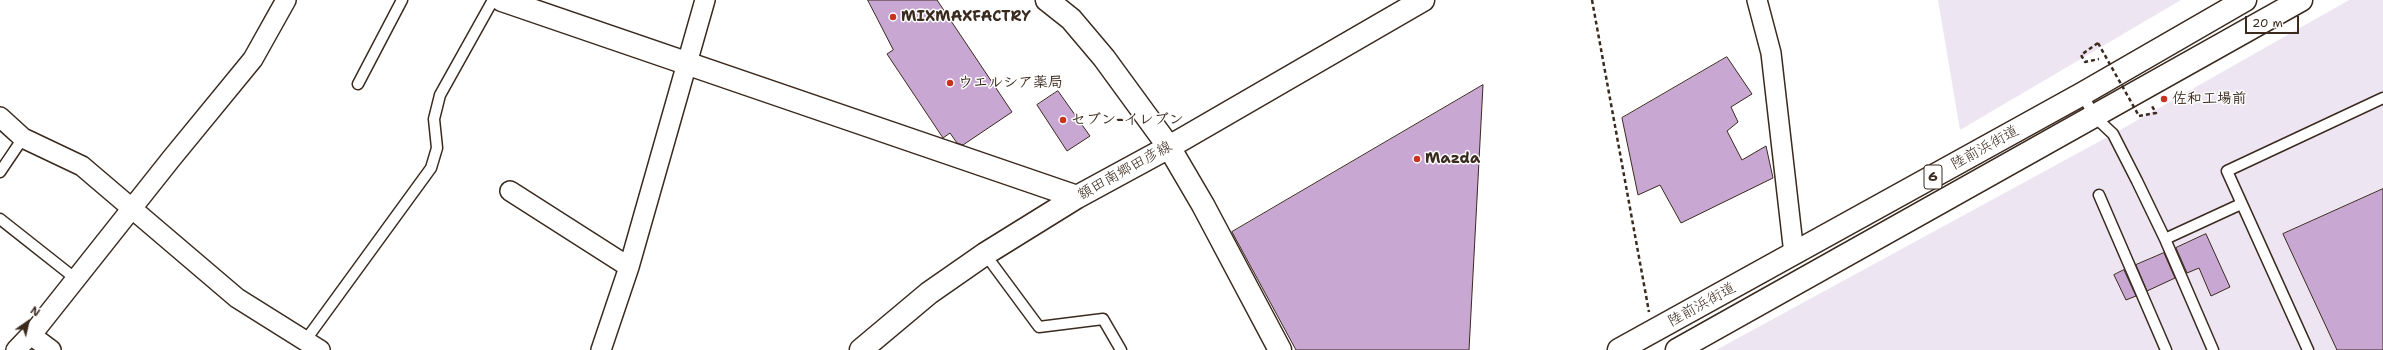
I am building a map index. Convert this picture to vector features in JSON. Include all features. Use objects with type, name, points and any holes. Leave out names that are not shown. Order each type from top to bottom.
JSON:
[{"type":"main road","points":[[502,0],[1077,197]]},
{"type":"main road","points":[[1047,0],[1071,19],[1099,53],[1169,147],[1203,205],[1280,350]]},
{"type":"main road","name":"額田南郷田彦線","points":[[861,350],[929,293],[985,254],[1077,197],[1169,147],[1422,0]]},
{"type":"main road","name":"陸前浜街道","points":[[1619,350],[2082,94],[2245,0]]},
{"type":"main road","name":"陸前浜街道","points":[[1677,350],[2095,117],[2301,0]]},
{"type":"street","points":[[16,350],[31,335],[132,208],[254,59],[286,0]]},
{"type":"street","points":[[601,350],[629,267],[705,0]]},
{"type":"street","points":[[1757,0],[1771,53],[1794,254]]},
{"type":"street","points":[[0,118],[23,138],[82,166],[237,298],[312,346]]},
{"type":"street","points":[[510,191],[629,267]]},
{"type":"street","points":[[31,335],[51,350]]},
{"type":"lane","points":[[358,84],[402,0]]},
{"type":"lane","points":[[312,346],[430,168],[437,148],[434,119],[440,95],[493,0]]},
{"type":"lane","points":[[2082,94],[2095,117],[2112,134],[2165,239],[2213,350]]},
{"type":"lane","points":[[2308,350],[2227,171],[2383,98]]},
{"type":"lane","points":[[0,172],[23,138]]},
{"type":"lane","points":[[2099,195],[2166,350]]},
{"type":"lane","points":[[2165,239],[2241,204]]},
{"type":"lane","points":[[0,219],[76,279]]},
{"type":"lane","points":[[985,254],[1039,326],[1103,319],[1121,350]]},
{"type":"path","points":[[1592,0],[1652,333]]},
{"type":"path","points":[[2099,59],[2085,62],[2081,55],[2098,44],[2139,116],[2156,113],[2152,105],[2147,108]]},
{"type":"shaded area","points":[[1938,0],[2181,0],[1960,130]]},
{"type":"shaded area","points":[[2349,0],[2383,0],[2383,350],[1716,350],[2113,134]]},
{"type":"building","name":"ウエルシア薬局","points":[[868,0],[937,0],[1012,112],[963,145],[957,143],[950,133],[943,138],[887,54],[893,50]]},
{"type":"building","points":[[1727,57],[1752,94],[1731,107],[1738,122],[1727,131],[1742,160],[1766,146],[1773,178],[1681,223],[1660,185],[1638,195],[1622,118]]},
{"type":"building","name":"Mazda","points":[[1483,85],[1469,350],[1296,350],[1232,232]]},
{"type":"building","name":"セブン-イレブン","points":[[1058,91],[1090,136],[1067,151],[1037,105]]},
{"type":"building","points":[[2383,189],[2383,350],[2337,350],[2283,234]]},
{"type":"building","points":[[2206,234],[2230,287],[2211,296],[2199,268],[2187,273],[2176,248]]},
{"type":"building","points":[[2164,253],[2175,278],[2147,291],[2136,265]]},
{"type":"building","points":[[2124,270],[2136,296],[2126,300],[2114,275]]},
{"type":"place","name":"MIXMAXFACTRY","points":[[893,17]]},
{"type":"place","name":"ウエルシア薬局","points":[[950,83]]},
{"type":"place","name":"佐和工場前","points":[[2164,99]]},
{"type":"place","name":"セブン-イレブン","points":[[1063,120]]},
{"type":"place","name":"Mazda","points":[[1417,159]]}]
